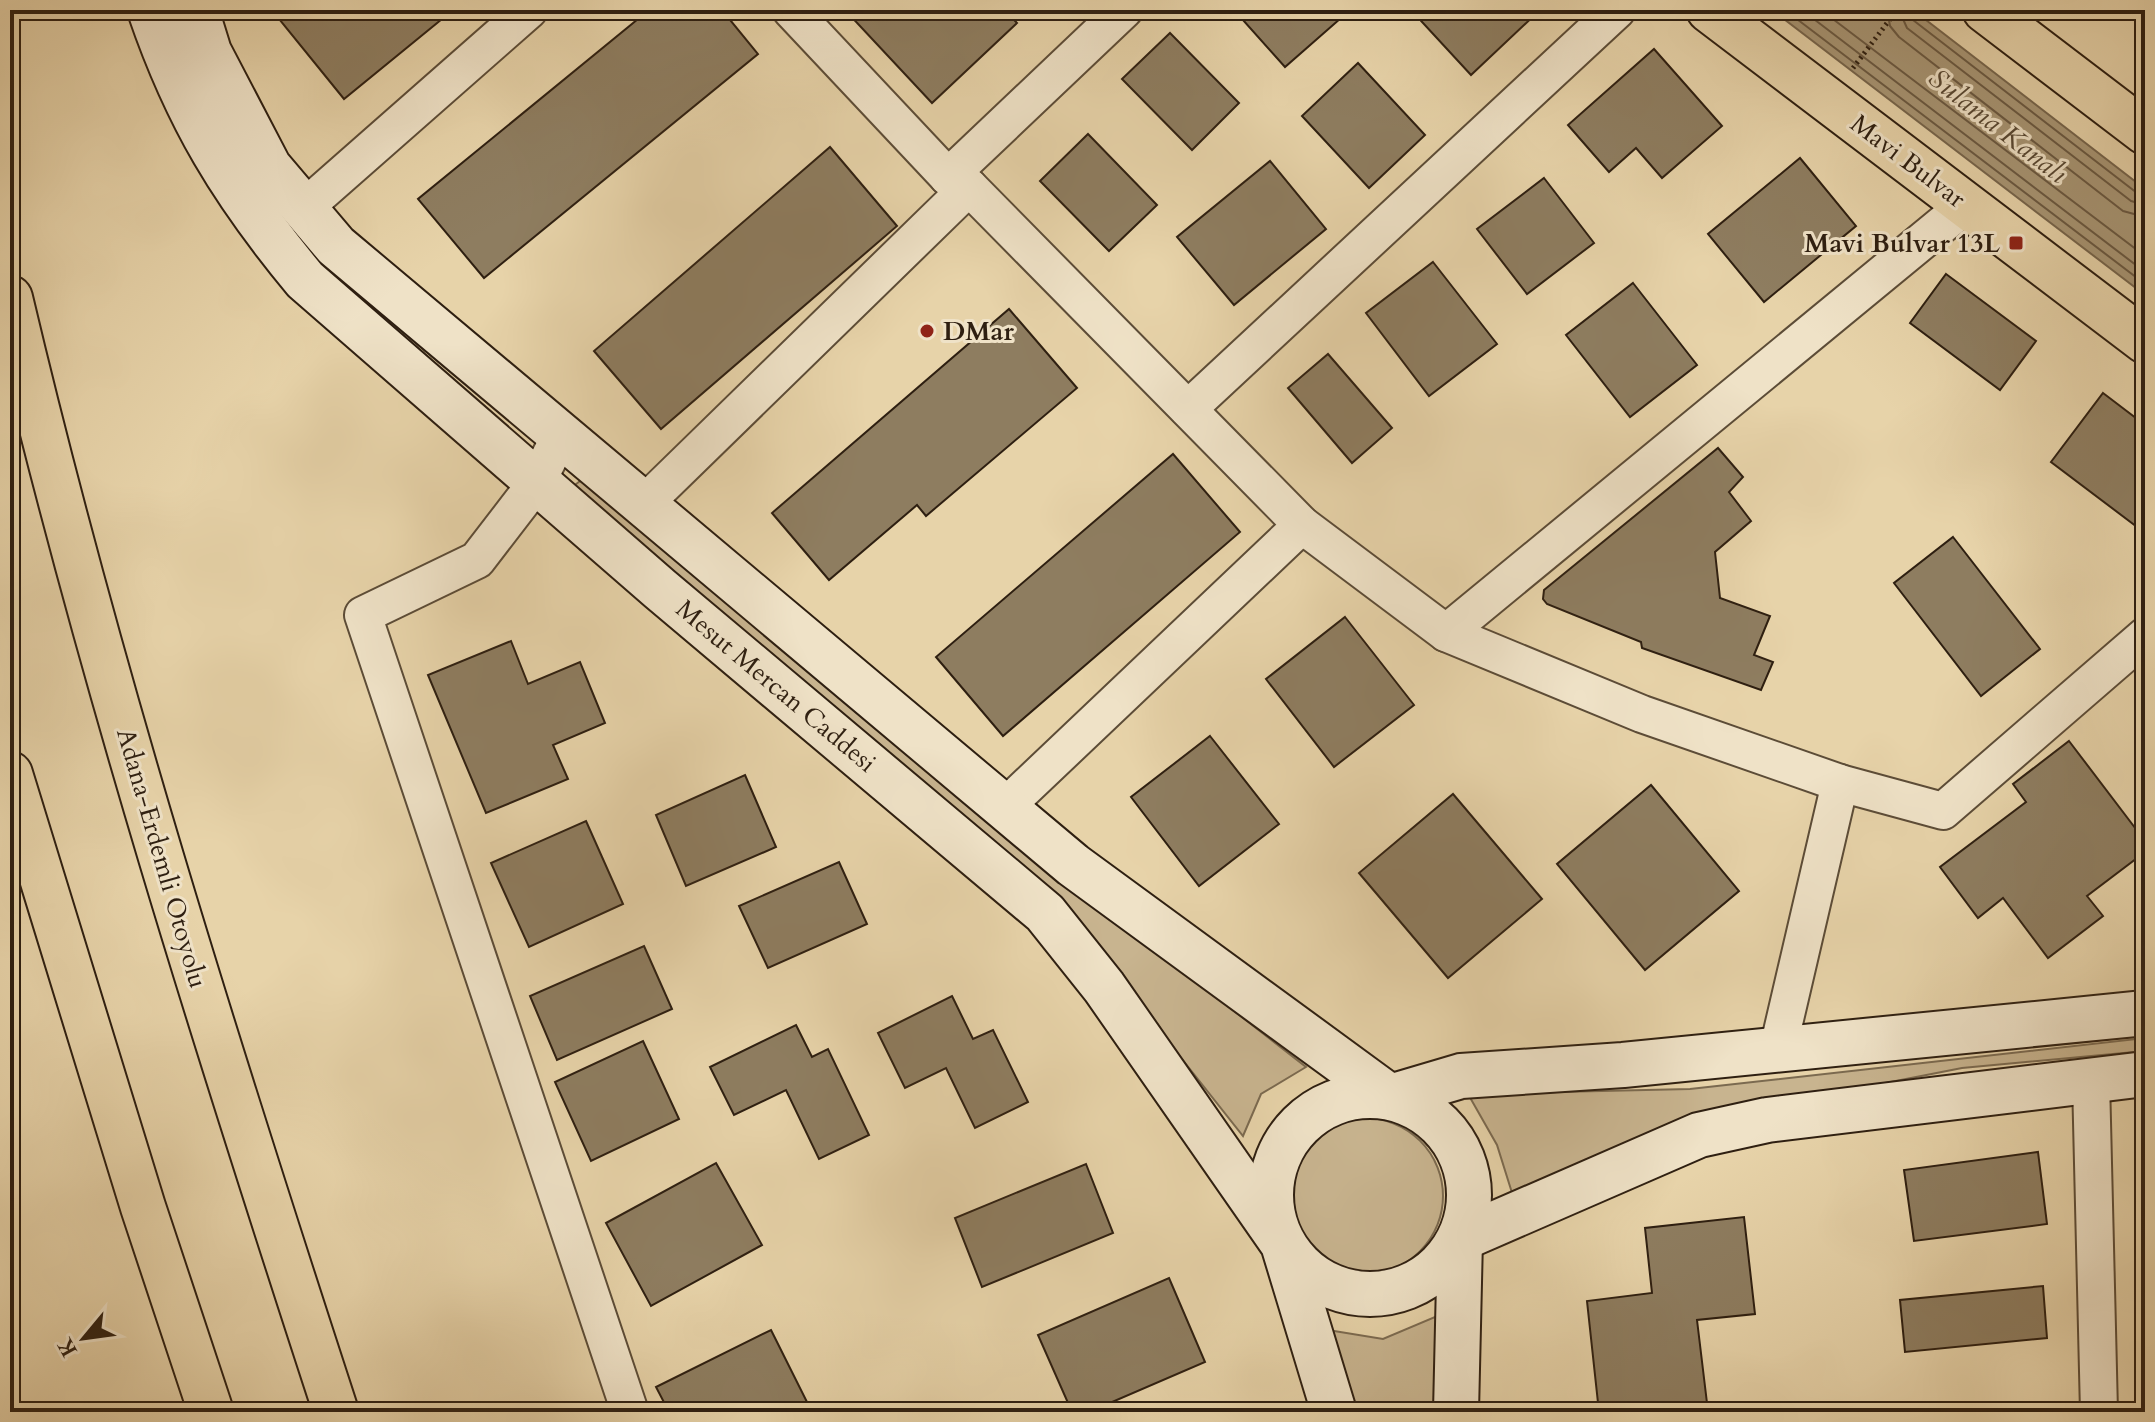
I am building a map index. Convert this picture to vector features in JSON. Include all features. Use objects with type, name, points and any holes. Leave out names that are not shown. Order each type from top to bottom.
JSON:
[{"type":"main road","name":"Mesut Mercan Caddesi","points":[[150,10],[173,77],[218,165],[256,221],[305,280],[537,482],[1045,913],[1104,987],[1283,1244],[1334,1412]]},
{"type":"main road","name":"Mesut Mercan Caddesi","points":[[196,10],[209,52],[269,167],[336,246],[1073,865],[1390,1097]]},
{"type":"main road","name":"Mavi Bulvar","points":[[1709,10],[2145,341]]},
{"type":"main road","points":[[1985,10],[2145,132]]},
{"type":"main road","name":"Adana-Erdemli Otoyolu","points":[[10,298],[55,487],[212,1034],[336,1412]]},
{"type":"main road","points":[[10,774],[105,1088],[211,1412]]},
{"type":"main road","points":[[1390,1097],[1461,1076],[2145,1013]]},
{"type":"main road","points":[[1456,1412],[1460,1239],[1469,1210],[1469,1180],[1460,1151],[1442,1126],[1419,1108],[1390,1097],[1357,1095],[1326,1104],[1293,1132],[1280,1149],[1271,1180],[1272,1213],[1283,1244],[1302,1269],[1328,1286],[1357,1295],[1389,1294],[1418,1283],[1442,1264],[1460,1239],[1657,1150],[1699,1135],[1767,1120],[2145,1074]]},
{"type":"street","points":[[304,208],[529,10]]},
{"type":"street","points":[[791,10],[1302,525],[1446,633],[1642,714],[1840,783],[1943,811],[2145,636]]},
{"type":"street","points":[[644,504],[1124,10]]},
{"type":"street","points":[[1188,409],[1617,10]]},
{"type":"street","points":[[1446,633],[1966,205]]},
{"type":"street","points":[[561,434],[537,482],[477,560],[363,615],[630,1412]]},
{"type":"street","points":[[1005,807],[1302,525]]},
{"type":"street","points":[[1778,1049],[1840,783]]},
{"type":"street","points":[[2091,1080],[2099,1412]]},
{"type":"path","points":[[1850,73],[1897,10]]},
{"type":"shaded area","points":[[584,478],[1060,875],[1306,1067],[1261,1094],[1243,1136],[1047,889],[567,491]]},
{"type":"shaded area","points":[[2145,1038],[2145,1051],[1962,1068],[1692,1121],[1513,1196],[1497,1145],[1468,1094],[1690,1089]]},
{"type":"shaded area","points":[[1365,1118],[1395,1124],[1420,1141],[1437,1166],[1443,1196],[1437,1226],[1420,1251],[1395,1268],[1365,1274],[1335,1268],[1310,1251],[1293,1226],[1287,1196],[1293,1166],[1310,1141],[1335,1124]]},
{"type":"shaded area","points":[[1442,1314],[1437,1412],[1352,1412],[1328,1330],[1383,1339]]},
{"type":"water","name":"Sulama Kanalı","points":[[1772,10],[1913,10],[2145,189],[2145,295]]},
{"type":"building","points":[[290,10],[453,10],[344,99],[279,19]]},
{"type":"building","points":[[649,10],[722,10],[758,54],[484,278],[418,199]]},
{"type":"building","points":[[845,10],[1005,10],[1017,23],[932,103]]},
{"type":"building","points":[[1234,10],[1348,10],[1349,11],[1285,67]]},
{"type":"building","points":[[1411,10],[1540,10],[1471,75]]},
{"type":"building","points":[[1170,33],[1239,103],[1192,150],[1122,79]]},
{"type":"building","points":[[1654,49],[1722,126],[1662,178],[1636,148],[1609,172],[1568,125]]},
{"type":"building","points":[[1358,63],[1425,135],[1369,188],[1302,116]]},
{"type":"building","points":[[1088,134],[1157,205],[1109,251],[1040,181]]},
{"type":"building","points":[[830,147],[897,226],[661,429],[594,351]]},
{"type":"building","points":[[1800,158],[1856,226],[1764,302],[1708,234]]},
{"type":"building","points":[[1270,161],[1326,229],[1234,305],[1177,237]]},
{"type":"building","points":[[1544,178],[1594,243],[1527,294],[1477,229]]},
{"type":"building","points":[[1433,262],[1497,344],[1429,396],[1366,313]]},
{"type":"building","points":[[1946,274],[2036,341],[2000,390],[1910,323]]},
{"type":"building","points":[[1633,283],[1697,365],[1630,417],[1566,335]]},
{"type":"building","points":[[1009,309],[1077,388],[926,516],[917,505],[829,580],[772,513]]},
{"type":"building","points":[[1328,354],[1392,428],[1352,463],[1288,388]]},
{"type":"building","points":[[2103,393],[2145,425],[2145,533],[2051,462]]},
{"type":"building","points":[[1718,448],[1743,477],[1729,492],[1751,521],[1715,552],[1720,598],[1770,616],[1754,655],[1773,662],[1761,690],[1642,648],[1641,642],[1547,604],[1543,599],[1544,590]]},
{"type":"building","points":[[1173,454],[1240,532],[1003,736],[936,657]]},
{"type":"building","points":[[1953,537],[2040,649],[1981,696],[1894,583]]},
{"type":"building","points":[[1345,617],[1414,705],[1334,767],[1266,679]]},
{"type":"building","points":[[511,641],[528,684],[580,662],[605,723],[553,745],[568,779],[486,813],[428,675]]},
{"type":"building","points":[[1210,736],[1279,824],[1199,886],[1131,797]]},
{"type":"building","points":[[2069,741],[2145,841],[2145,852],[2087,896],[2103,916],[2048,958],[2003,898],[1978,918],[1940,867],[2026,802],[2013,784]]},
{"type":"building","points":[[745,775],[776,847],[686,886],[656,815]]},
{"type":"building","points":[[1651,785],[1739,891],[1645,970],[1557,864]]},
{"type":"building","points":[[1453,794],[1542,899],[1448,978],[1359,873]]},
{"type":"building","points":[[586,821],[623,904],[529,947],[491,863]]},
{"type":"building","points":[[839,862],[867,924],[768,968],[739,906]]},
{"type":"building","points":[[644,946],[672,1009],[557,1060],[530,996]]},
{"type":"building","points":[[952,996],[973,1039],[993,1030],[1028,1102],[975,1128],[946,1068],[905,1088],[878,1033]]},
{"type":"building","points":[[796,1025],[812,1057],[828,1049],[869,1135],[819,1159],[786,1090],[734,1115],[710,1067]]},
{"type":"building","points":[[643,1041],[679,1119],[591,1161],[555,1082]]},
{"type":"building","points":[[2038,1152],[2047,1224],[1914,1241],[1904,1170]]},
{"type":"building","points":[[716,1163],[762,1245],[651,1306],[606,1223]]},
{"type":"building","points":[[1086,1164],[1113,1233],[982,1287],[955,1218]]},
{"type":"building","points":[[2145,1205],[2145,1258],[2136,1206]]},
{"type":"building","points":[[1744,1217],[1755,1314],[1697,1320],[1707,1403],[1599,1412],[1587,1301],[1652,1293],[1645,1228]]},
{"type":"building","points":[[1169,1278],[1205,1362],[1089,1412],[1072,1412],[1038,1335]]},
{"type":"building","points":[[2043,1286],[2047,1338],[1905,1352],[1900,1300]]},
{"type":"building","points":[[771,1330],[808,1404],[791,1412],[669,1412],[656,1387]]},
{"type":"place","name":"Mavi Bulvar 13L","points":[[2016,243]]},
{"type":"place","name":"DMar","points":[[927,331]]}]
